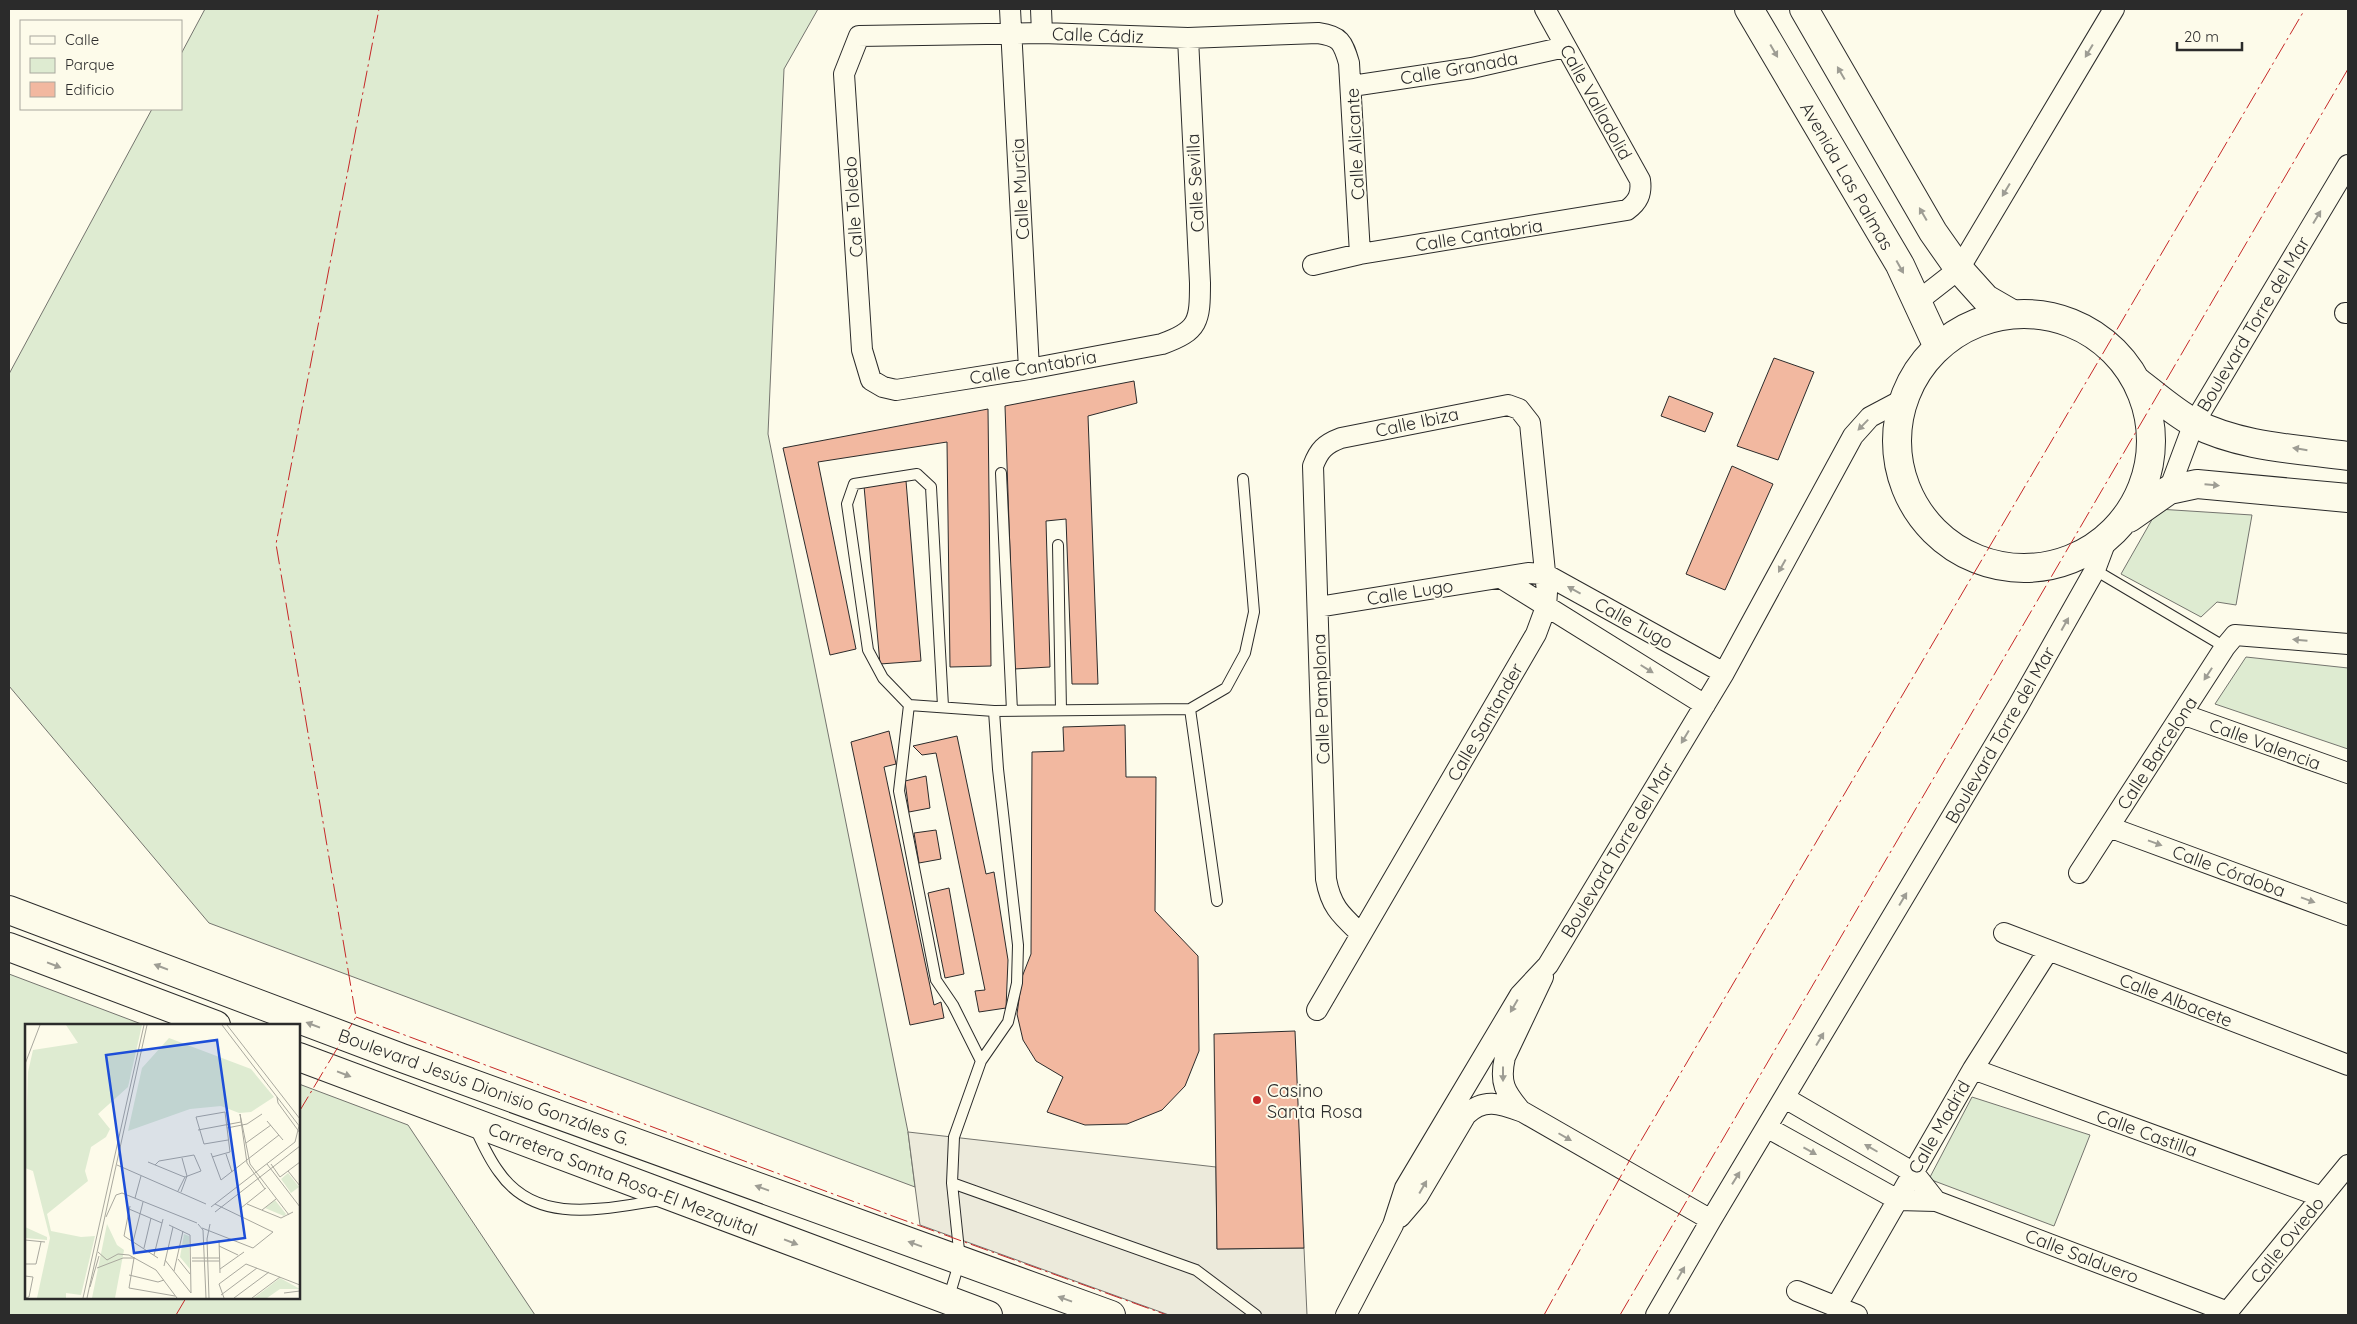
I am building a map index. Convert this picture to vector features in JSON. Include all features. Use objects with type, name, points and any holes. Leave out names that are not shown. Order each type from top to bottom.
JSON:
[{"type":"main road","name":"Avenida Las Palmas","points":[[1749,9],[1900,265],[1938,346]]},
{"type":"main road","points":[[1804,9],[1933,232],[1959,269],[1986,299],[2012,314]]},
{"type":"main road","points":[[2348,456],[2248,441],[2194,423],[2138,382],[2116,352],[2086,329],[2050,315],[2012,314],[1985,319],[1960,330],[1938,346],[1918,371],[1904,400],[1897,436],[1901,472],[1915,507],[1938,535],[1969,556],[2004,567],[2040,568],[2076,558],[2169,490],[2197,484],[2348,498]]},
{"type":"main road","points":[[2115,531],[2141,491],[2151,455],[2150,418],[2138,382]]},
{"type":"main road","name":"Boulevard Jesús Dionisio Gonzáles G.","points":[[12,907],[402,1058],[1111,1315]]},
{"type":"main road","points":[[9,948],[213,1024]]},
{"type":"main road","name":"Carretera Santa Rosa-El Mezquital","points":[[300,1056],[988,1315]]},
{"type":"street","name":"Calle Murcia","points":[[1010,9],[1029,369]]},
{"type":"street","points":[[1041,9],[1042,33]]},
{"type":"street","name":"Calle Valladolid","points":[[1545,9],[1640,180],[1639,197]]},
{"type":"street","points":[[1918,301],[1959,269],[2114,9]]},
{"type":"street","name":"Calle Cádiz","points":[[858,36],[1042,33],[1188,38],[1318,33],[1337,39]]},
{"type":"street","name":"Calle Toledo","points":[[858,36],[844,74],[862,350],[871,380]]},
{"type":"street","name":"Calle Sevilla","points":[[1188,38],[1200,283],[1200,307],[1194,328]]},
{"type":"street","name":"Calle Alicante","points":[[1337,39],[1342,43],[1346,51],[1352,86],[1360,254]]},
{"type":"street","name":"Calle Granada","points":[[1352,86],[1472,68],[1565,47]]},
{"type":"street","name":"Boulevard Torre del Mar","points":[[2169,490],[2194,423],[2348,165]]},
{"type":"street","name":"Calle Cantabria","points":[[1313,265],[1360,254],[1627,210],[1634,205],[1639,197]]},
{"type":"street","name":"Calle Cantabria","points":[[871,380],[883,388],[896,390],[1029,369],[1162,344],[1180,338],[1194,328]]},
{"type":"street","name":"Boulevard Torre del Mar","points":[[1346,1315],[1393,1225],[1405,1188],[1520,995],[1548,966],[1705,705],[1853,436],[1870,417],[1904,400]]},
{"type":"street","name":"Calle Ibiza","points":[[1318,452],[1328,443],[1341,438],[1495,406],[1508,405],[1518,409]]},
{"type":"street","name":"Calle Santander","points":[[1317,1010],[1536,634],[1546,607],[1545,574],[1530,423],[1518,409]]},
{"type":"street","name":"Calle Pamplona","points":[[1318,452],[1313,466],[1312,480],[1318,607],[1326,879],[1329,895],[1337,912],[1362,934]]},
{"type":"street","name":"Boulevard Torre del Mar","points":[[1656,1315],[1710,1220],[1768,1128],[2018,706],[2115,531]]},
{"type":"street","name":"Calle Lugo","points":[[1318,607],[1528,573],[1545,574]]},
{"type":"street","name":"Calle Tugo","points":[[1545,574],[1724,673]]},
{"type":"street","points":[[1501,578],[1546,607]]},
{"type":"street","name":"Calle Tugo","points":[[1546,607],[1705,705]]},
{"type":"street","points":[[1617,651],[1633,623]]},
{"type":"street","points":[[2231,641],[2348,644]]},
{"type":"street","name":"Calle Barcelona","points":[[2079,873],[2231,641]]},
{"type":"street","name":"Calle Valencia","points":[[2182,714],[2348,773]]},
{"type":"street","name":"Calle Córdoba","points":[[2109,826],[2348,915]]},
{"type":"street","name":"Calle Albacete","points":[[2004,934],[2348,1065]]},
{"type":"street","name":"Calle Madrid","points":[[1836,1308],[1973,1069],[2048,951]]},
{"type":"street","points":[[1523,1112],[1508,1095],[1504,1087],[1503,1067],[1505,1057],[1548,966]]},
{"type":"street","name":"Calle Castilla","points":[[1973,1069],[2322,1197]]},
{"type":"street","points":[[1785,1098],[1914,1173],[1936,1201]]},
{"type":"street","points":[[1393,1225],[1418,1196],[1466,1115],[1473,1108],[1491,1102],[1523,1112],[1710,1220]]},
{"type":"street","name":"Calle Salduero","points":[[1768,1128],[1898,1200],[1936,1201],[2227,1313]]},
{"type":"street","name":"Calle Oviedo","points":[[2227,1313],[2348,1165]]},
{"type":"street","points":[[1796,1291],[1857,1315]]},
{"type":"lane","points":[[1001,473],[1012,711]]},
{"type":"lane","points":[[943,706],[931,487],[917,474],[854,484],[847,504],[868,650],[883,678],[909,705],[943,706],[994,712],[1190,709],[1226,688],[1245,653],[1254,612],[1243,479]]},
{"type":"lane","points":[[1058,545],[1061,710]]},
{"type":"lane","points":[[2095,570],[2231,641]]},
{"type":"lane","points":[[909,705],[899,791],[936,980],[953,1005],[981,1061]]},
{"type":"lane","points":[[1190,709],[1217,901]]},
{"type":"lane","points":[[948,1301],[960,1260],[952,1183],[954,1137],[981,1061],[1008,1022],[1014,1002],[1018,966],[1018,945],[998,769],[994,712]]},
{"type":"lane","points":[[470,1121],[499,1172],[514,1190],[531,1201],[548,1207],[580,1210],[676,1198]]},
{"type":"lane","points":[[952,1183],[1196,1270],[1256,1315]]},
{"type":"green space","points":[[205,9],[818,9],[784,69],[768,434],[908,1132],[915,1187],[209,923],[9,686],[9,374],[151,110],[182,110],[182,52]]},
{"type":"green space","points":[[2158,509],[2252,515],[2236,605],[2217,602],[2201,617],[2121,574]]},
{"type":"green space","points":[[2246,657],[2348,668],[2348,749],[2215,704]]},
{"type":"green space","points":[[9,974],[141,1024],[25,1024],[25,1299],[300,1299],[300,1084],[408,1125],[535,1315],[9,1315]]},
{"type":"green space","points":[[1972,1097],[2090,1135],[2054,1226],[1929,1179]]},
{"type":"shaded area","points":[[908,1132],[1216,1167],[1217,1249],[1304,1248],[1307,1315],[1169,1315],[920,1225]]},
{"type":"building","points":[[1774,358],[1814,372],[1778,460],[1737,446]]},
{"type":"building","points":[[1134,381],[1137,403],[1088,416],[1098,684],[1072,684],[1066,519],[1046,521],[1050,667],[1014,669],[1005,406]]},
{"type":"building","points":[[1669,396],[1713,413],[1705,432],[1661,416]]},
{"type":"building","points":[[988,409],[991,666],[950,667],[947,442],[818,462],[856,649],[830,655],[783,448]]},
{"type":"building","points":[[1732,466],[1773,484],[1725,590],[1686,574]]},
{"type":"building","points":[[906,481],[921,661],[880,664],[864,486]]},
{"type":"building","points":[[1125,725],[1126,777],[1156,777],[1155,911],[1198,956],[1199,1051],[1185,1086],[1162,1110],[1127,1124],[1085,1125],[1047,1112],[1063,1077],[1036,1061],[1023,1040],[1017,1014],[1022,977],[1031,954],[1032,752],[1064,751],[1063,727]]},
{"type":"building","points":[[889,731],[896,764],[884,767],[934,1005],[941,1002],[944,1018],[910,1025],[851,742]]},
{"type":"building","points":[[957,736],[986,874],[994,872],[1008,960],[1006,1008],[979,1012],[975,991],[985,990],[936,753],[922,755],[913,746]]},
{"type":"building","points":[[926,776],[930,808],[909,812],[905,781]]},
{"type":"building","points":[[936,830],[941,859],[919,863],[914,833]]},
{"type":"building","points":[[949,888],[964,974],[945,978],[928,893]]},
{"type":"building","name":"Casino Santa Rosa","points":[[1295,1031],[1304,1248],[1217,1249],[1214,1034]]},
{"type":"power","points":[[300,1110],[356,1017],[276,544],[379,9]]},
{"type":"power","points":[[1544,1315],[1632,1156],[2305,9]]},
{"type":"power","points":[[1620,1315],[2348,69]]},
{"type":"power","points":[[356,1017],[898,1218],[1167,1315]]},
{"type":"power","points":[[176,1315],[185,1299]]},
{"type":"place","name":"Casino Santa Rosa","points":[[1257,1100]]}]
